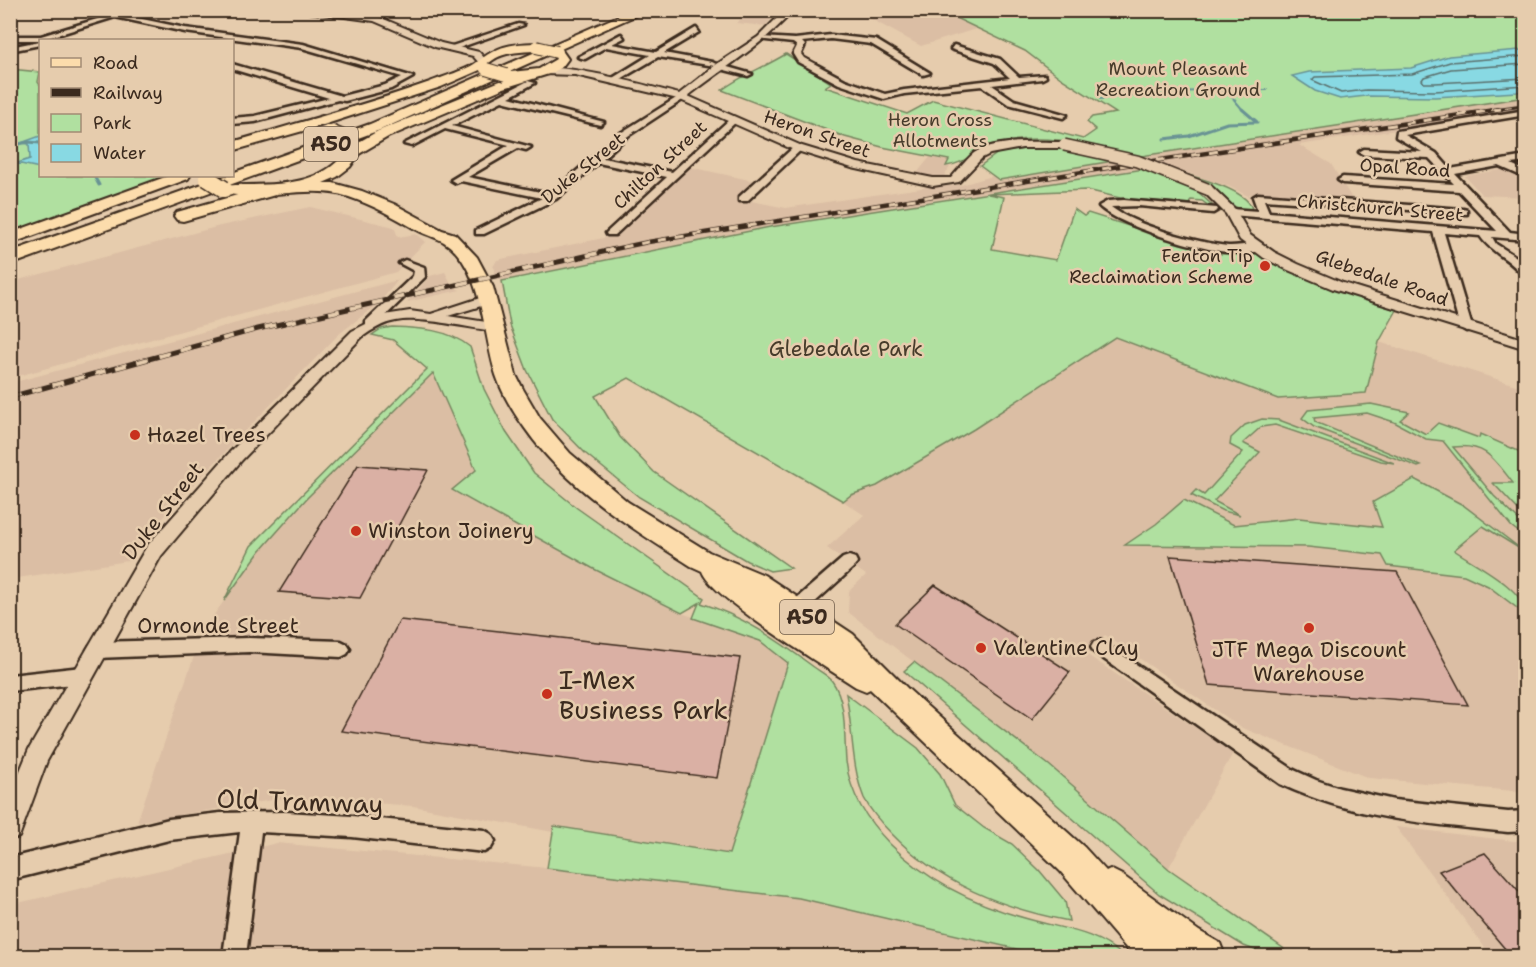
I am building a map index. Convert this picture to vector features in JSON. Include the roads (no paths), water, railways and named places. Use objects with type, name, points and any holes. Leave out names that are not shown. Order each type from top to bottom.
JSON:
[{"type":"highway","name":"A50","points":[[512,49],[544,40],[613,10]]},
{"type":"highway","name":"A50","points":[[234,172],[389,114],[630,10]]},
{"type":"highway","name":"A50","points":[[560,57],[649,12]]},
{"type":"highway","name":"A50","points":[[10,259],[375,127],[649,12]]},
{"type":"highway","points":[[10,238],[179,177]]},
{"type":"highway","name":"A50","points":[[10,250],[226,182]]},
{"type":"highway","points":[[10,267],[269,191]]},
{"type":"main road","name":"A50","points":[[234,146],[436,84],[484,65],[490,55],[512,49],[536,47],[560,57]]},
{"type":"main road","name":"A50","points":[[289,188],[325,176],[350,152],[382,134],[488,89],[535,76],[560,57]]},
{"type":"main road","name":"A50","points":[[484,65],[506,75],[535,76]]},
{"type":"main road","name":"A50","points":[[263,136],[298,131],[330,133],[350,152],[351,174],[359,183],[440,225],[447,230],[448,238]]},
{"type":"main road","name":"A50","points":[[207,177],[214,184],[226,182],[269,191],[324,187],[349,191],[388,207],[436,234],[448,238],[461,248],[476,268],[484,287],[506,375],[512,389],[532,423],[579,476],[619,508],[700,559],[755,582],[843,642],[897,698],[1072,859],[1186,944],[1207,957]]},
{"type":"main road","name":"A50","points":[[700,559],[739,594],[845,666],[897,698]]},
{"type":"main road","name":"A50","points":[[1072,859],[1157,957]]},
{"type":"street","points":[[10,38],[25,36],[36,39],[56,38],[130,10]]},
{"type":"street","points":[[298,10],[383,21],[424,40],[450,48],[468,51],[512,49]]},
{"type":"street","points":[[369,18],[393,10]]},
{"type":"street","points":[[681,97],[716,65],[761,39],[790,10]]},
{"type":"street","points":[[115,15],[185,30],[303,46],[409,77],[351,98],[336,98],[255,119],[234,121]]},
{"type":"street","points":[[450,48],[520,25]]},
{"type":"street","points":[[614,81],[696,30]]},
{"type":"street","points":[[582,57],[621,36]]},
{"type":"street","points":[[761,39],[795,41],[823,37],[873,42],[926,73]]},
{"type":"street","points":[[795,41],[801,45],[797,54],[801,60],[842,82],[880,98],[904,92],[1042,77]]},
{"type":"street","points":[[10,49],[39,43]]},
{"type":"street","points":[[965,50],[980,44]]},
{"type":"street","points":[[605,45],[716,65],[748,74]]},
{"type":"street","points":[[954,47],[997,62],[1016,79]]},
{"type":"street","points":[[468,51],[480,56],[484,65]]},
{"type":"street","points":[[560,57],[566,67],[575,72]]},
{"type":"street","points":[[234,66],[255,71],[336,98]]},
{"type":"street","points":[[409,144],[502,98],[535,76],[575,72]]},
{"type":"street","name":"Heron Street","points":[[575,72],[681,97],[798,148],[884,173],[948,182],[960,177],[978,156],[987,151],[1022,145],[1064,145],[1098,150],[1208,189]]},
{"type":"street","points":[[985,84],[1011,102],[1063,115]]},
{"type":"street","name":"Duke Street","points":[[480,232],[552,197],[625,134],[681,97]]},
{"type":"street","points":[[502,98],[600,122]]},
{"type":"street","points":[[1052,112],[1059,105]]},
{"type":"street","points":[[1507,236],[1433,155],[1399,135],[1526,112]]},
{"type":"street","name":"Chilton Street","points":[[611,233],[733,120]]},
{"type":"street","points":[[446,127],[521,146],[455,180],[552,197]]},
{"type":"street","points":[[743,199],[798,148]]},
{"type":"street","points":[[1364,152],[1433,155]]},
{"type":"street","points":[[594,159],[673,175]]},
{"type":"street","points":[[1448,172],[1526,159]]},
{"type":"street","points":[[1500,163],[1526,175]]},
{"type":"street","name":"Opal Road","points":[[1343,180],[1464,188]]},
{"type":"street","name":"Glebedale Road","points":[[1208,189],[1231,212],[1245,237],[1259,248],[1315,277],[1526,345]]},
{"type":"street","points":[[1265,215],[1258,197],[1457,213]]},
{"type":"street","points":[[1204,207],[1117,202],[1104,206],[1107,212],[1123,219],[1210,246],[1242,250],[1259,248]]},
{"type":"street","name":"Christchurch Street","points":[[1231,212],[1526,237]]},
{"type":"street","points":[[1438,230],[1466,327]]},
{"type":"street","points":[[1484,234],[1492,246],[1519,263],[1526,273]]},
{"type":"street","name":"Duke Street","points":[[10,828],[38,757],[96,650],[154,551],[199,498],[349,342],[419,277],[420,269],[405,263]]},
{"type":"street","name":"Duke Street","points":[[430,316],[486,300]]},
{"type":"street","name":"Duke Street","points":[[370,324],[399,315],[430,316],[494,327]]},
{"type":"street","points":[[796,609],[849,562]]},
{"type":"street","name":"Ormonde Street","points":[[96,650],[249,645],[341,649]]},
{"type":"street","points":[[1100,647],[1287,777],[1314,791],[1385,809],[1508,822],[1526,821]]},
{"type":"street","points":[[10,683],[82,675]]},
{"type":"street","points":[[235,957],[252,822]]},
{"type":"street","name":"Old Tramway","points":[[10,869],[167,830],[218,823],[319,824],[484,841]]},
{"type":"water","points":[[1525,51],[1525,91],[1517,92],[1435,97],[1366,96],[1340,99],[1315,91],[1292,76],[1309,72],[1411,68],[1449,56]]},
{"type":"water","points":[[39,136],[39,168],[21,164],[11,165],[30,159],[29,144],[21,143]]},
{"type":"waterway","points":[[1227,91],[1267,90]]},
{"type":"waterway","points":[[1100,99],[1156,92],[1227,91]]},
{"type":"waterway","points":[[1227,91],[1243,109]]},
{"type":"waterway","points":[[1164,139],[1189,136],[1227,123],[1257,122],[1243,109]]},
{"type":"waterway","points":[[10,146],[28,142],[39,143]]},
{"type":"waterway","points":[[95,177],[99,185]]},
{"type":"railway","points":[[1491,110],[1526,105]]},
{"type":"railway","points":[[605,251],[648,242],[1120,166],[1501,109]]},
{"type":"railway","points":[[10,397],[258,329],[612,250]]},
{"type":"place","name":"Fenton Tip Reclaimation Scheme","points":[[1265,266]]},
{"type":"place","name":"Hazel Trees","points":[[135,435]]},
{"type":"place","name":"Winston Joinery","points":[[356,531]]},
{"type":"place","name":"JTF Mega Discount Warehouse","points":[[1309,628]]},
{"type":"place","name":"Valentine Clay","points":[[981,648]]},
{"type":"place","name":"I-Mex Business Park","points":[[547,694]]},
{"type":"park label","name":"Mount Pleasant Recreation Ground","points":[[1178,79]]},
{"type":"park label","name":"Heron Cross Allotments","points":[[940,130]]},
{"type":"park label","name":"Glebedale Park","points":[[846,349]]}]
